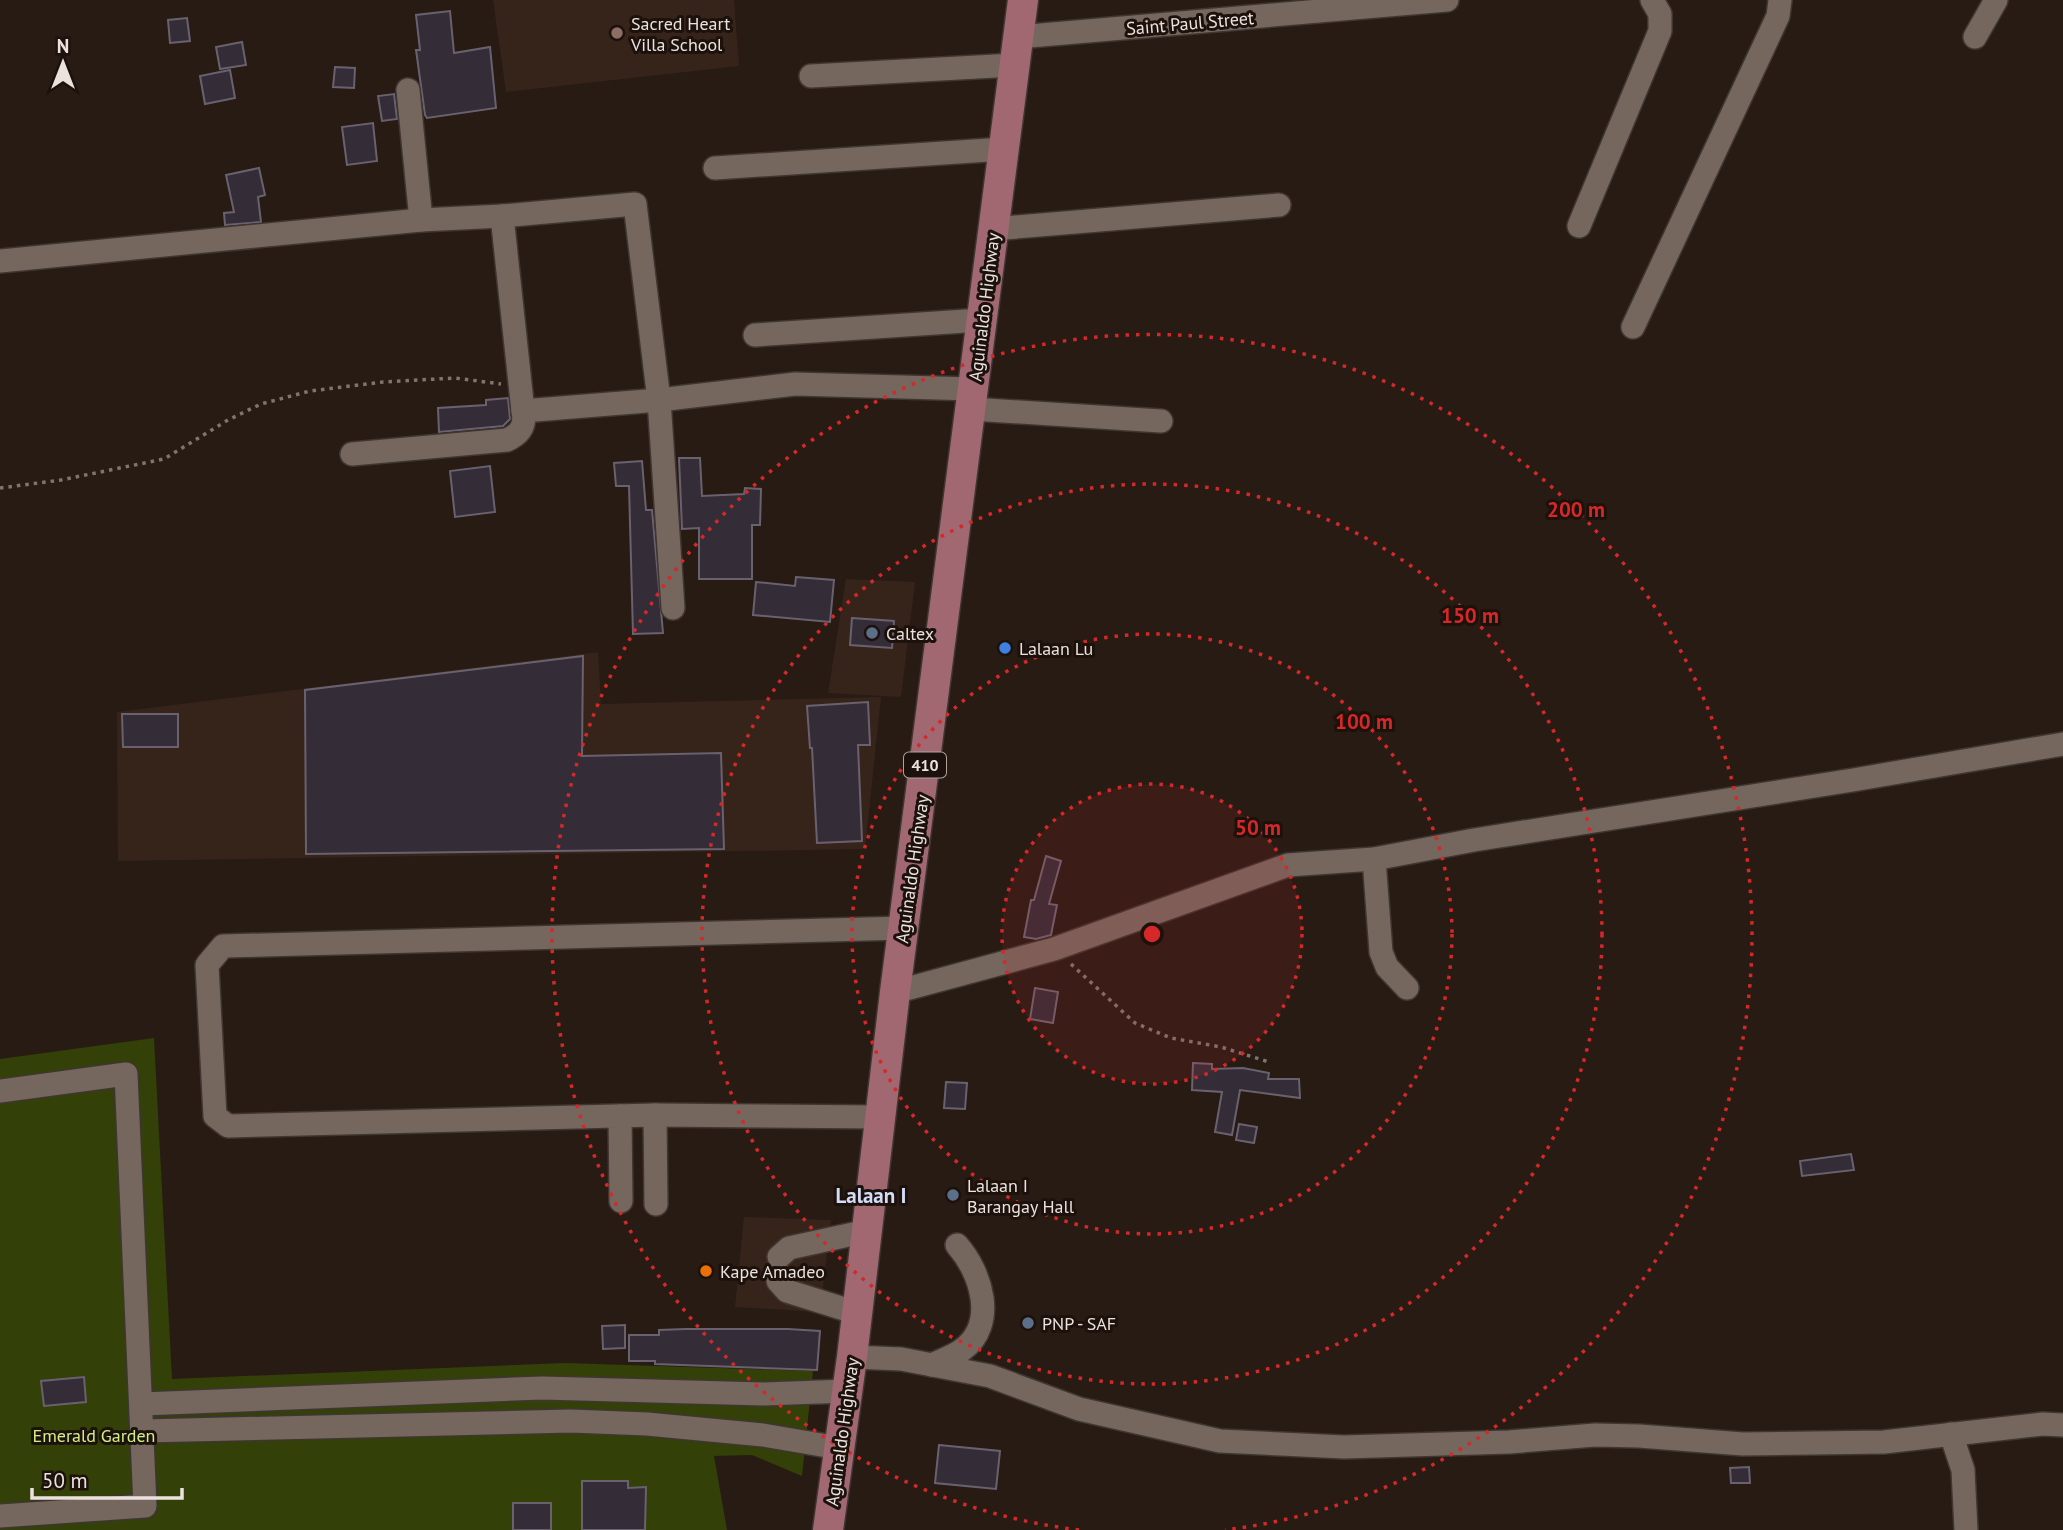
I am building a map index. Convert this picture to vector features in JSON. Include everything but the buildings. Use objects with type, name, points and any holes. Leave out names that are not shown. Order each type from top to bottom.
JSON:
[{"type":"main road","name":"Aguinaldo Highway","points":[[828,1530],[1023,0]]},
{"type":"street","name":"Saint Paul Street","points":[[811,76],[1363,3],[1447,0]]},
{"type":"street","points":[[1579,226],[1660,31],[1660,14],[1652,0]]},
{"type":"street","points":[[1633,327],[1777,16],[1780,0]]},
{"type":"street","points":[[1975,37],[1996,0]]},
{"type":"street","points":[[408,90],[421,219]]},
{"type":"street","points":[[715,168],[1004,149]]},
{"type":"street","points":[[0,261],[421,219],[502,216],[635,204],[659,400],[673,608]]},
{"type":"street","points":[[993,229],[1279,205]]},
{"type":"street","points":[[352,454],[507,440],[521,431],[525,420],[502,216]]},
{"type":"street","points":[[755,335],[981,320]]},
{"type":"street","points":[[523,411],[659,400],[795,384],[972,399],[1161,421]]},
{"type":"street","points":[[895,992],[1054,949],[1288,865],[1374,859],[1487,838],[1840,783],[2063,744]]},
{"type":"street","points":[[1374,859],[1377,929],[1381,952],[1387,967],[1407,988]]},
{"type":"street","points":[[881,1117],[655,1115],[228,1126],[215,1116],[208,965],[223,946],[904,928]]},
{"type":"street","points":[[0,1091],[126,1074],[144,1431],[145,1506],[0,1516]]},
{"type":"street","points":[[655,1115],[656,1203]]},
{"type":"street","points":[[620,1116],[621,1201]]},
{"type":"street","points":[[779,1257],[789,1248],[867,1231]]},
{"type":"street","points":[[932,1364],[964,1349],[976,1333],[982,1316],[979,1279],[968,1258],[957,1245]]},
{"type":"street","points":[[778,1281],[787,1291],[857,1313]]},
{"type":"street","points":[[852,1357],[901,1359],[990,1376],[1079,1409],[1220,1441],[1344,1447],[1509,1442],[1595,1434],[1743,1444],[1884,1442],[2043,1424],[2063,1425]]},
{"type":"street","points":[[142,1404],[542,1388],[764,1394],[847,1391]]},
{"type":"street","points":[[144,1431],[571,1421],[647,1424],[763,1435],[839,1448]]},
{"type":"street","points":[[1951,1434],[1963,1470],[1966,1530]]},
{"type":"path","points":[[0,488],[61,480],[164,460],[228,420],[261,404],[310,391],[383,382],[455,378],[521,386]]},
{"type":"path","points":[[1054,949],[1135,1023],[1171,1038],[1221,1047],[1269,1062]]},
{"type":"shaded area","name":"Sacred Heart Villa School","points":[[493,0],[734,0],[739,66],[506,92]]},
{"type":"shaded area","points":[[846,579],[915,582],[901,697],[828,693]]},
{"type":"shaded area","points":[[598,652],[601,704],[881,697],[865,849],[118,861],[117,712]]},
{"type":"shaded area","points":[[744,1217],[831,1220],[820,1312],[735,1307]]},
{"type":"green space","name":"Emerald Garden","points":[[154,1038],[172,1379],[566,1363],[813,1371],[802,1476],[752,1455],[714,1456],[727,1530],[0,1530],[0,1059]]},
{"type":"place","name":"Sacred Heart Villa School","points":[[617,33]]},
{"type":"place","name":"Caltex","points":[[872,633]]},
{"type":"place","name":"Lalaan Lu","points":[[1005,648]]},
{"type":"place","name":"Lalaan I Barangay Hall","points":[[953,1195]]},
{"type":"place","name":"Kape Amadeo","points":[[706,1271]]},
{"type":"place","name":"PNP - SAF","points":[[1028,1323]]},
{"type":"district","name":"Lalaan I","points":[[871,1195]]}]
